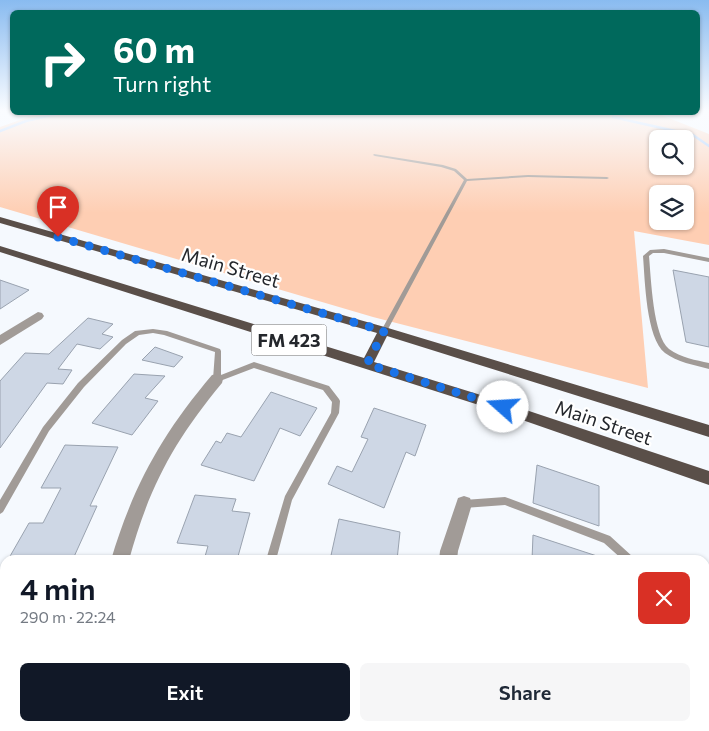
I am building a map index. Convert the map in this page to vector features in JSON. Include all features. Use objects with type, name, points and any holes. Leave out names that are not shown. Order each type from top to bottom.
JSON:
[{"type":"main road","name":"Main Street","points":[[0,220],[384,331],[709,431]]},
{"type":"main road","name":"Main Street","points":[[0,249],[484,401],[709,478]]},
{"type":"main road","points":[[367,364],[384,331]]},
{"type":"street","points":[[0,341],[38,316]]},
{"type":"street","points":[[122,555],[136,508],[165,447],[198,401],[217,379]]},
{"type":"street","points":[[449,555],[464,504]]},
{"type":"lane","points":[[375,155],[442,166],[455,170],[466,180],[528,176],[607,178]]},
{"type":"lane","points":[[384,331],[466,180]]},
{"type":"lane","points":[[709,260],[664,251],[652,251],[646,256],[656,334],[663,347],[684,360],[709,366]]},
{"type":"lane","points":[[0,508],[46,429],[81,385],[124,342],[137,333],[153,331],[218,351],[217,379],[254,365],[326,388],[336,401],[335,413],[288,500],[272,555]]},
{"type":"lane","points":[[464,504],[505,501],[607,538],[625,555]]},
{"type":"shaded area","points":[[0,145],[649,145],[649,175],[694,175],[694,145],[709,145],[709,245],[634,231],[648,388],[373,317],[0,207]]},
{"type":"building","points":[[673,270],[709,277],[709,347],[686,342]]},
{"type":"building","points":[[0,280],[29,290],[0,309]]},
{"type":"building","points":[[88,318],[113,324],[102,334],[113,337],[100,349],[77,344],[58,369],[72,370],[63,384],[47,383],[0,448],[0,381],[25,353],[49,354]]},
{"type":"building","points":[[155,347],[183,357],[174,367],[142,360]]},
{"type":"building","points":[[134,374],[165,376],[145,398],[158,401],[132,435],[92,423]]},
{"type":"building","points":[[271,392],[317,408],[300,436],[280,428],[254,481],[201,465],[216,441],[221,443],[227,433],[241,437]]},
{"type":"building","points":[[374,408],[426,425],[415,456],[406,452],[384,508],[328,484],[337,466],[352,472],[368,439],[361,437]]},
{"type":"building","points":[[65,445],[118,447],[90,506],[97,506],[75,555],[11,555],[29,523],[43,523],[61,488],[41,488]]},
{"type":"building","points":[[537,465],[599,486],[599,526],[533,503]]},
{"type":"building","points":[[195,495],[236,499],[232,511],[250,513],[238,555],[205,555],[208,546],[177,543]]},
{"type":"building","points":[[339,519],[400,532],[398,555],[331,555]]},
{"type":"building","points":[[533,535],[594,555],[532,555]]},
{"type":"route","points":[[58,237],[384,331],[367,364],[503,407]]}]
